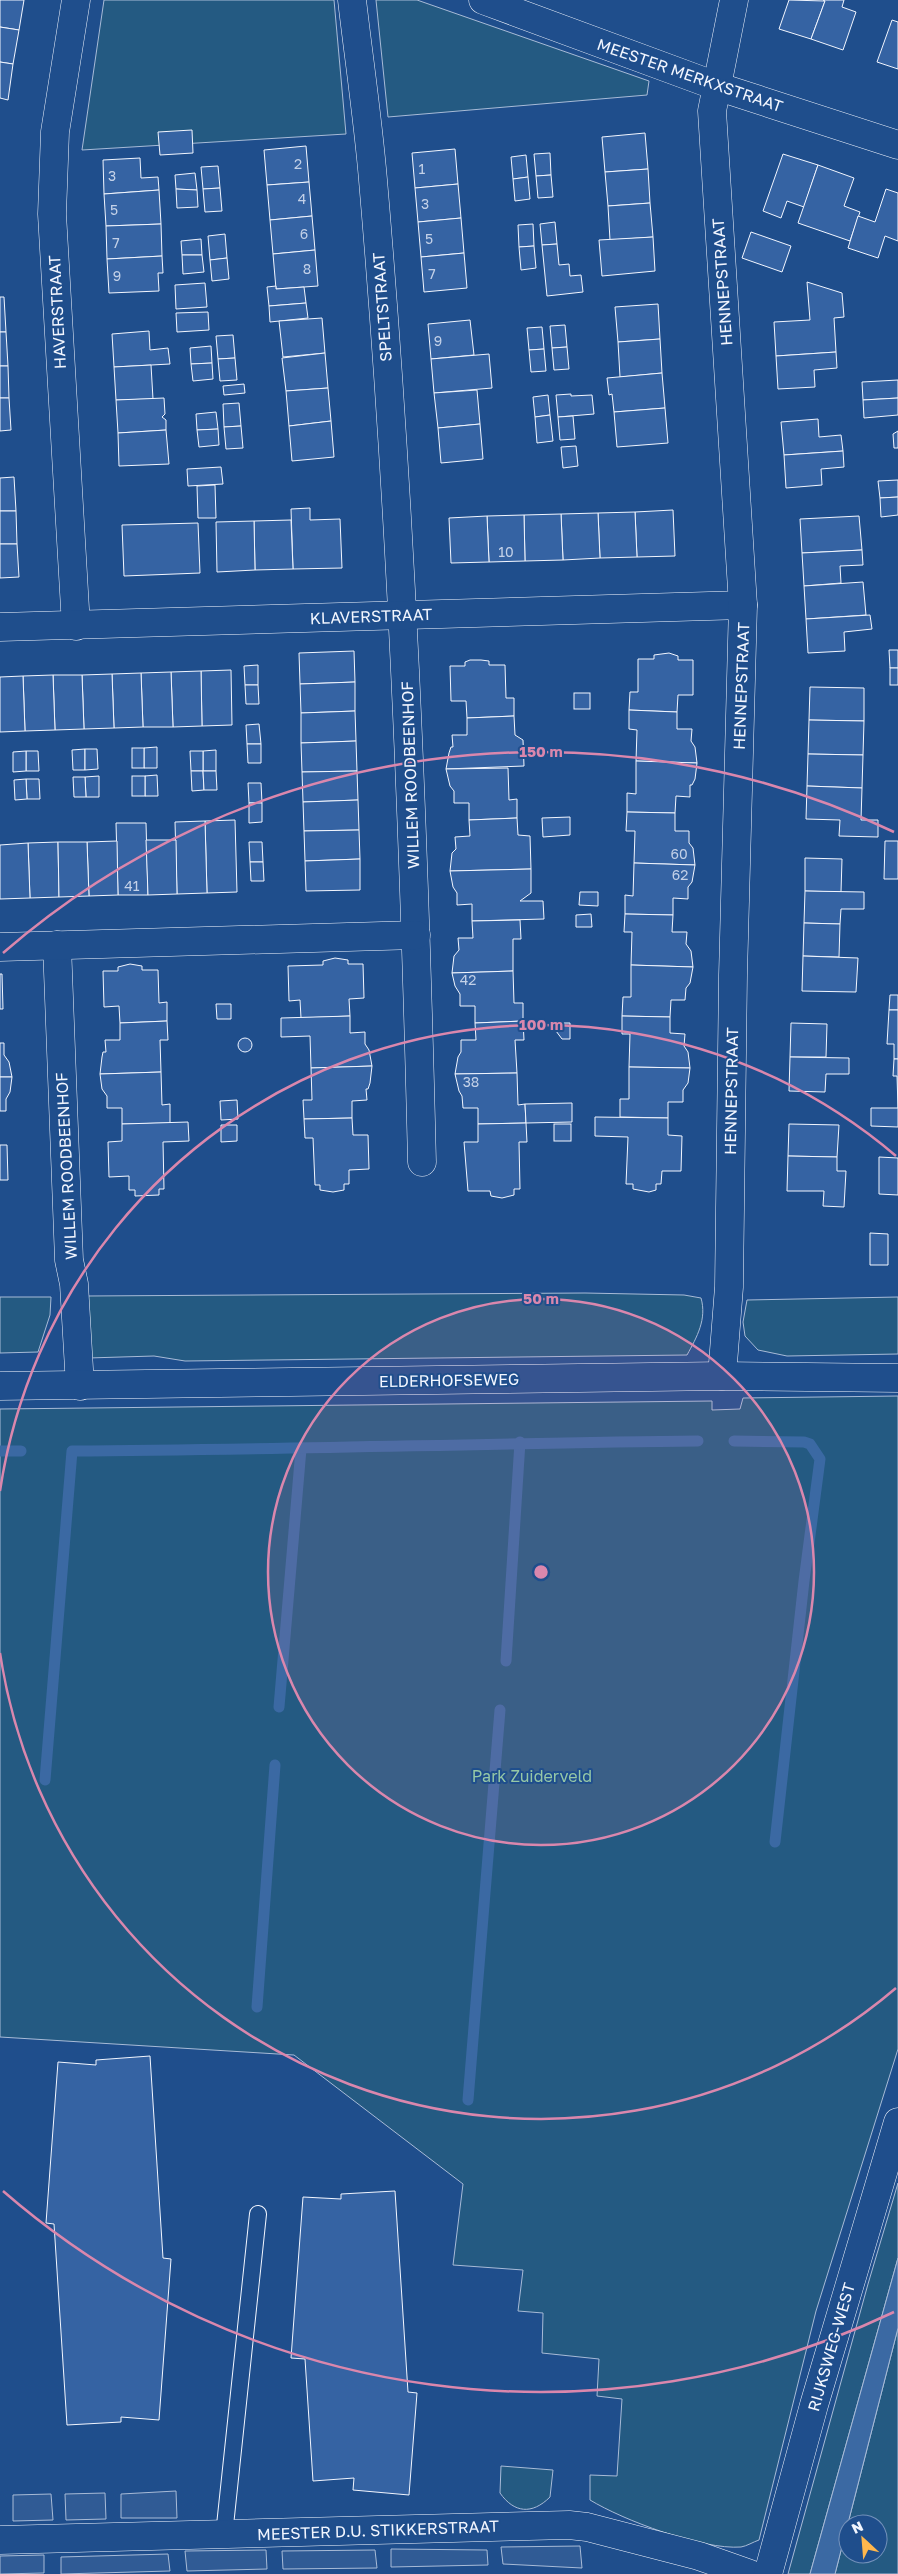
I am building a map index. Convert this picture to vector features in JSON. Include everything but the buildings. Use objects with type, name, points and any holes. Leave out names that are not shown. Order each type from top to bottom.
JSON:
[{"type":"street","name":"HAVERSTRAAT","points":[[76,0],[55,132],[52,214],[76,626]]},
{"type":"street","name":"SPELTSTRAAT","points":[[352,0],[373,178],[403,615]]},
{"type":"street","name":"MEESTER MERKXSTRAAT","points":[[483,0],[719,87],[898,145]]},
{"type":"street","name":"HENNEPSTRAAT","points":[[722,1376],[729,1287],[733,975],[743,605],[712,112],[719,87],[734,0]]},
{"type":"street","name":"KLAVERSTRAAT","points":[[0,627],[743,605]]},
{"type":"street","name":"WILLEM ROODBEENHOF","points":[[403,615],[416,935],[422,1162]]},
{"type":"street","points":[[0,946],[416,935]]},
{"type":"street","name":"WILLEM ROODBEENHOF","points":[[57,945],[69,1260],[74,1284],[80,1386]]},
{"type":"street","name":"ELDERHOFSEWEG","points":[[0,1386],[722,1376],[898,1378]]},
{"type":"street","name":"RIJKSWEG-WEST","points":[[768,2574],[814,2405],[898,2122]]},
{"type":"street","name":"MEESTER D.U. STIKKERSTRAAT","points":[[0,2540],[569,2525],[587,2527],[699,2556],[750,2574]]},
{"type":"lane","points":[[224,2535],[258,2214]]},
{"type":"green space","points":[[104,0],[334,0],[346,134],[82,150]]},
{"type":"green space","points":[[376,0],[417,0],[649,81],[647,95],[388,117]]},
{"type":"green space","points":[[585,1293],[684,1295],[701,1298],[703,1306],[702,1321],[687,1355],[185,1361],[154,1356],[88,1358],[86,1296]]},
{"type":"green space","points":[[0,1297],[51,1297],[50,1315],[38,1352],[0,1353]]},
{"type":"green space","points":[[898,1297],[898,1354],[787,1356],[758,1350],[745,1336],[743,1322],[747,1300]]},
{"type":"green space","name":"Park Zuiderveld","points":[[898,1396],[898,2049],[816,2311],[759,2540],[741,2547],[706,2544],[663,2532],[622,2516],[590,2500],[590,2475],[617,2476],[622,2399],[597,2396],[599,2359],[542,2353],[543,2313],[518,2311],[523,2270],[453,2265],[463,2184],[294,2055],[0,2037],[0,1409],[712,1401],[712,1410],[740,1409],[743,1398]]},
{"type":"green space","points":[[898,2183],[898,2258],[810,2574],[788,2574],[868,2284]]},
{"type":"green space","points":[[898,2328],[898,2574],[835,2574],[838,2562],[838,2564],[888,2564],[888,2514],[850,2514]]},
{"type":"green space","points":[[501,2466],[553,2470],[550,2497],[537,2507],[530,2509],[517,2508],[511,2505],[500,2493]]},
{"type":"shaded area","points":[[898,2258],[898,2328],[850,2514],[838,2514],[838,2562],[835,2574],[810,2574]]},
{"type":"shaded area","points":[[176,2491],[177,2518],[121,2518],[121,2494]]},
{"type":"shaded area","points":[[105,2493],[106,2519],[66,2520],[65,2494]]},
{"type":"shaded area","points":[[51,2494],[53,2520],[13,2521],[13,2495]]},
{"type":"shaded area","points":[[580,2546],[582,2568],[503,2564],[501,2547]]},
{"type":"shaded area","points":[[391,2549],[487,2550],[488,2565],[391,2567]]},
{"type":"shaded area","points":[[266,2550],[267,2569],[187,2571],[185,2551]]},
{"type":"shaded area","points":[[375,2550],[377,2568],[283,2569],[282,2551]]},
{"type":"shaded area","points":[[168,2554],[170,2571],[61,2574],[61,2557]]},
{"type":"shaded area","points":[[44,2555],[44,2573],[0,2574],[0,2556]]},
{"type":"waterway","points":[[45,1780],[72,1451],[698,1441]]},
{"type":"waterway","points":[[734,1441],[804,1442],[810,1444],[820,1459],[804,1581],[775,1842]]},
{"type":"waterway","points":[[506,1661],[520,1442]]},
{"type":"waterway","points":[[279,1707],[301,1449]]},
{"type":"waterway","points":[[0,1451],[21,1451]]},
{"type":"waterway","points":[[468,2100],[500,1710]]},
{"type":"waterway","points":[[257,2007],[275,1765]]}]
